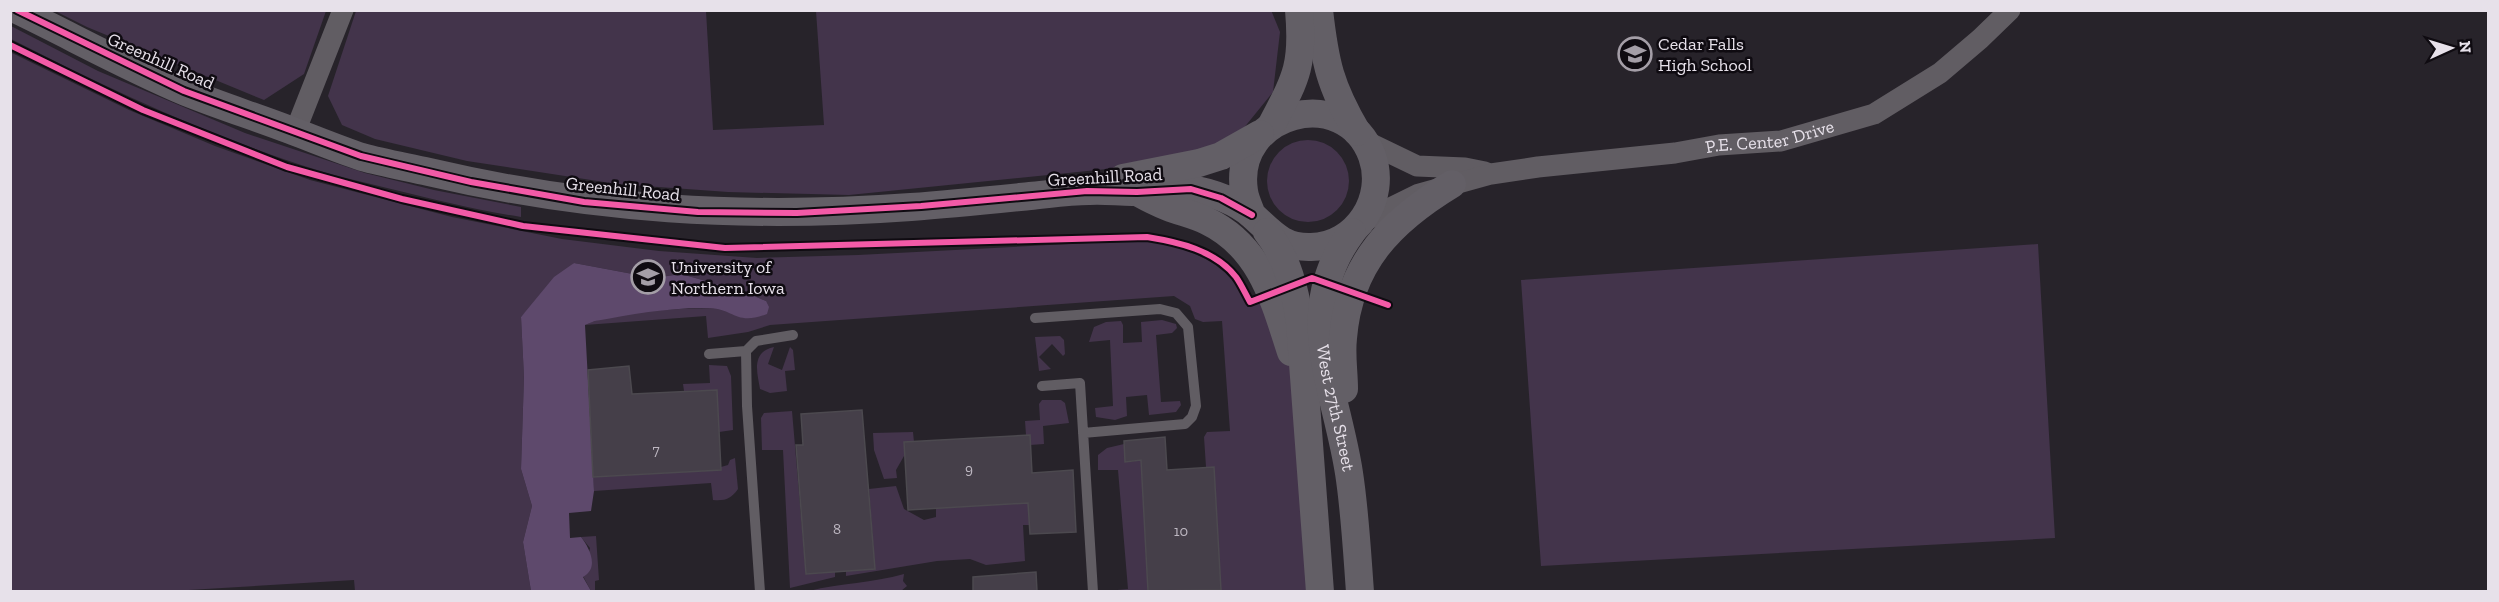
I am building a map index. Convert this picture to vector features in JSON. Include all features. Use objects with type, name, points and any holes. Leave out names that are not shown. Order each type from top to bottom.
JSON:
[{"type":"main road","name":"Greenhill Road","points":[[17,10],[184,91],[362,156],[471,182],[584,202],[698,212],[797,213],[858,211],[1087,190],[1137,192],[1171,189],[1198,191],[1221,198],[1260,223]]},
{"type":"main road","points":[[1299,10],[1300,64],[1294,82],[1267,129],[1250,150],[1243,170],[1244,193],[1260,223],[1287,243],[1310,248],[1332,243],[1356,227],[1367,215],[1375,193],[1376,172],[1370,151],[1342,106],[1331,82],[1319,10]]},
{"type":"main road","points":[[1267,129],[1279,120],[1300,114],[1321,114],[1341,121],[1360,136]]},
{"type":"main road","name":"Greenhill Road","points":[[1087,190],[1132,175],[1198,163],[1221,156],[1267,129]]},
{"type":"main road","points":[[1348,472],[1342,341],[1346,311],[1352,292],[1366,260],[1383,238],[1424,201],[1452,184]]},
{"type":"main road","points":[[1137,192],[1168,207],[1207,221],[1227,232],[1244,246],[1266,280],[1305,393]]},
{"type":"main road","name":"West 27th Street","points":[[1260,223],[1279,247],[1296,293],[1320,591]]},
{"type":"main road","name":"West 27th Street","points":[[1356,227],[1334,258],[1322,297],[1320,316],[1322,349],[1348,472],[1360,591]]},
{"type":"street","points":[[295,132],[343,10]]},
{"type":"street","name":"P.E. Center Drive","points":[[1356,227],[1419,194],[1491,174],[1538,166],[1675,153],[1719,145],[1781,141],[1874,114],[1940,74],[2010,10]]},
{"type":"street","name":"P.E. Center Drive","points":[[1360,136],[1417,166],[1465,168],[1491,174]]},
{"type":"lane","points":[[1035,318],[1160,309],[1176,313],[1188,327],[1196,406],[1192,417],[1185,424],[1083,433]]},
{"type":"lane","points":[[710,354],[746,351],[756,341],[793,335]]},
{"type":"lane","points":[[746,351],[747,406],[760,591]]},
{"type":"lane","points":[[1042,386],[1080,383],[1093,591]]},
{"type":"shaded area","points":[[1271,10],[1280,32],[1273,92],[1230,145],[1117,168],[849,195],[728,192],[617,184],[467,161],[375,139],[342,125],[328,96],[356,11],[706,11],[713,130],[824,125],[816,11]]},
{"type":"shaded area","points":[[55,11],[326,11],[304,74],[264,100],[87,27]]},
{"type":"shaded area","points":[[11,26],[98,71],[245,133],[365,173],[434,190],[521,207],[521,217],[454,204],[334,175],[238,143],[123,94],[11,39]]},
{"type":"shaded area","points":[[10,52],[129,110],[215,146],[310,180],[452,217],[562,239],[659,251],[757,258],[1145,240],[1169,245],[1205,258],[1225,273],[1236,285],[1248,307],[1265,301],[1280,266],[1313,591],[1209,591],[1221,590],[1214,468],[1206,467],[1204,437],[1207,432],[1230,431],[1222,321],[1203,322],[1195,319],[1190,306],[1174,296],[770,325],[748,332],[708,338],[706,316],[585,325],[615,315],[766,301],[745,292],[681,274],[654,278],[574,263],[521,317],[524,377],[521,469],[532,506],[523,542],[531,591],[355,591],[354,580],[172,591],[11,591]]},
{"type":"shaded area","points":[[1300,140],[1316,140],[1331,147],[1342,158],[1349,173],[1346,197],[1337,210],[1316,222],[1300,222],[1285,215],[1274,204],[1267,189],[1267,173],[1274,158],[1285,147]]},
{"type":"shaded area","points":[[2038,244],[2055,538],[1541,566],[1521,280]]},
{"type":"shaded area","points":[[574,263],[654,278],[681,274],[745,292],[766,301],[769,307],[767,314],[748,318],[718,309],[695,308],[638,314],[595,321],[585,325],[594,491],[591,511],[569,513],[570,538],[581,537],[591,557],[591,568],[583,577],[591,591],[531,591],[523,542],[532,506],[521,469],[524,377],[521,317],[554,277]]},
{"type":"shaded area","points":[[1162,320],[1176,324],[1177,328],[1172,333],[1156,335],[1161,402],[1180,401],[1181,405],[1176,412],[1149,415],[1147,395],[1126,397],[1127,416],[1115,420],[1096,417],[1095,408],[1113,406],[1110,340],[1089,342],[1094,327],[1106,322],[1121,321],[1123,343],[1142,342],[1141,322]]},
{"type":"shaded area","points":[[1060,336],[1064,340],[1065,354],[1063,356],[1052,344],[1039,357],[1051,369],[1039,371],[1035,337]]},
{"type":"shaded area","points":[[774,347],[768,364],[782,370],[790,347],[793,350],[795,370],[785,371],[787,391],[770,393],[760,389],[757,364],[762,353]]},
{"type":"shaded area","points":[[709,365],[727,366],[731,376],[733,430],[719,432],[717,390],[684,391],[683,384],[710,383]]},
{"type":"shaded area","points":[[1042,400],[1061,400],[1065,403],[1069,423],[1043,426],[1044,444],[1030,445],[1030,435],[1026,435],[1025,421],[1040,420],[1039,404]]},
{"type":"shaded area","points":[[792,411],[806,574],[835,572],[835,577],[790,588],[783,450],[762,450],[761,418],[764,413]]},
{"type":"shaded area","points":[[913,432],[914,442],[904,443],[904,456],[896,470],[897,478],[884,479],[874,450],[873,433]]},
{"type":"shaded area","points":[[1124,444],[1126,462],[1152,459],[1142,471],[1148,591],[1106,591],[1128,589],[1118,470],[1098,470],[1098,455],[1107,448]]},
{"type":"shaded area","points":[[735,458],[738,489],[724,500],[713,500],[711,483],[594,491],[593,477],[721,470],[721,467],[728,465],[730,460]]},
{"type":"shaded area","points":[[896,486],[904,509],[924,520],[936,517],[936,508],[1034,502],[1029,525],[1023,525],[1025,561],[986,565],[970,559],[937,561],[846,576],[846,571],[875,569],[869,489]]},
{"type":"shaded area","points":[[596,536],[599,580],[595,581],[595,591],[591,591],[583,576],[590,548],[581,537]]},
{"type":"shaded area","points":[[904,574],[903,581],[907,586],[901,591],[809,591],[880,579]]},
{"type":"building","points":[[629,366],[632,394],[717,390],[721,470],[593,477],[588,370]]},
{"type":"building","points":[[862,410],[875,569],[806,574],[796,445],[803,445],[801,414]]},
{"type":"building","points":[[1030,435],[1032,473],[1073,470],[1076,532],[1030,534],[1028,503],[908,510],[904,442]]},
{"type":"building","points":[[1165,437],[1167,470],[1214,467],[1221,590],[1148,591],[1141,460],[1125,462],[1124,441]]},
{"type":"building","points":[[1036,572],[1037,591],[973,591],[973,577]]},
{"type":"cycle path","points":[[17,10],[184,91],[361,156],[471,182],[584,202],[698,212],[797,213],[921,206],[1087,191],[1137,192],[1191,189],[1221,198],[1252,215]]},
{"type":"cycle path","points":[[10,45],[143,110],[287,167],[402,199],[523,226],[725,248],[1147,237],[1183,245],[1218,260],[1236,277],[1250,302],[1312,278],[1388,305]]},
{"type":"place","name":"Cedar Falls High School","points":[[1635,54]]},
{"type":"place","name":"University of Northern Iowa","points":[[648,277]]}]
